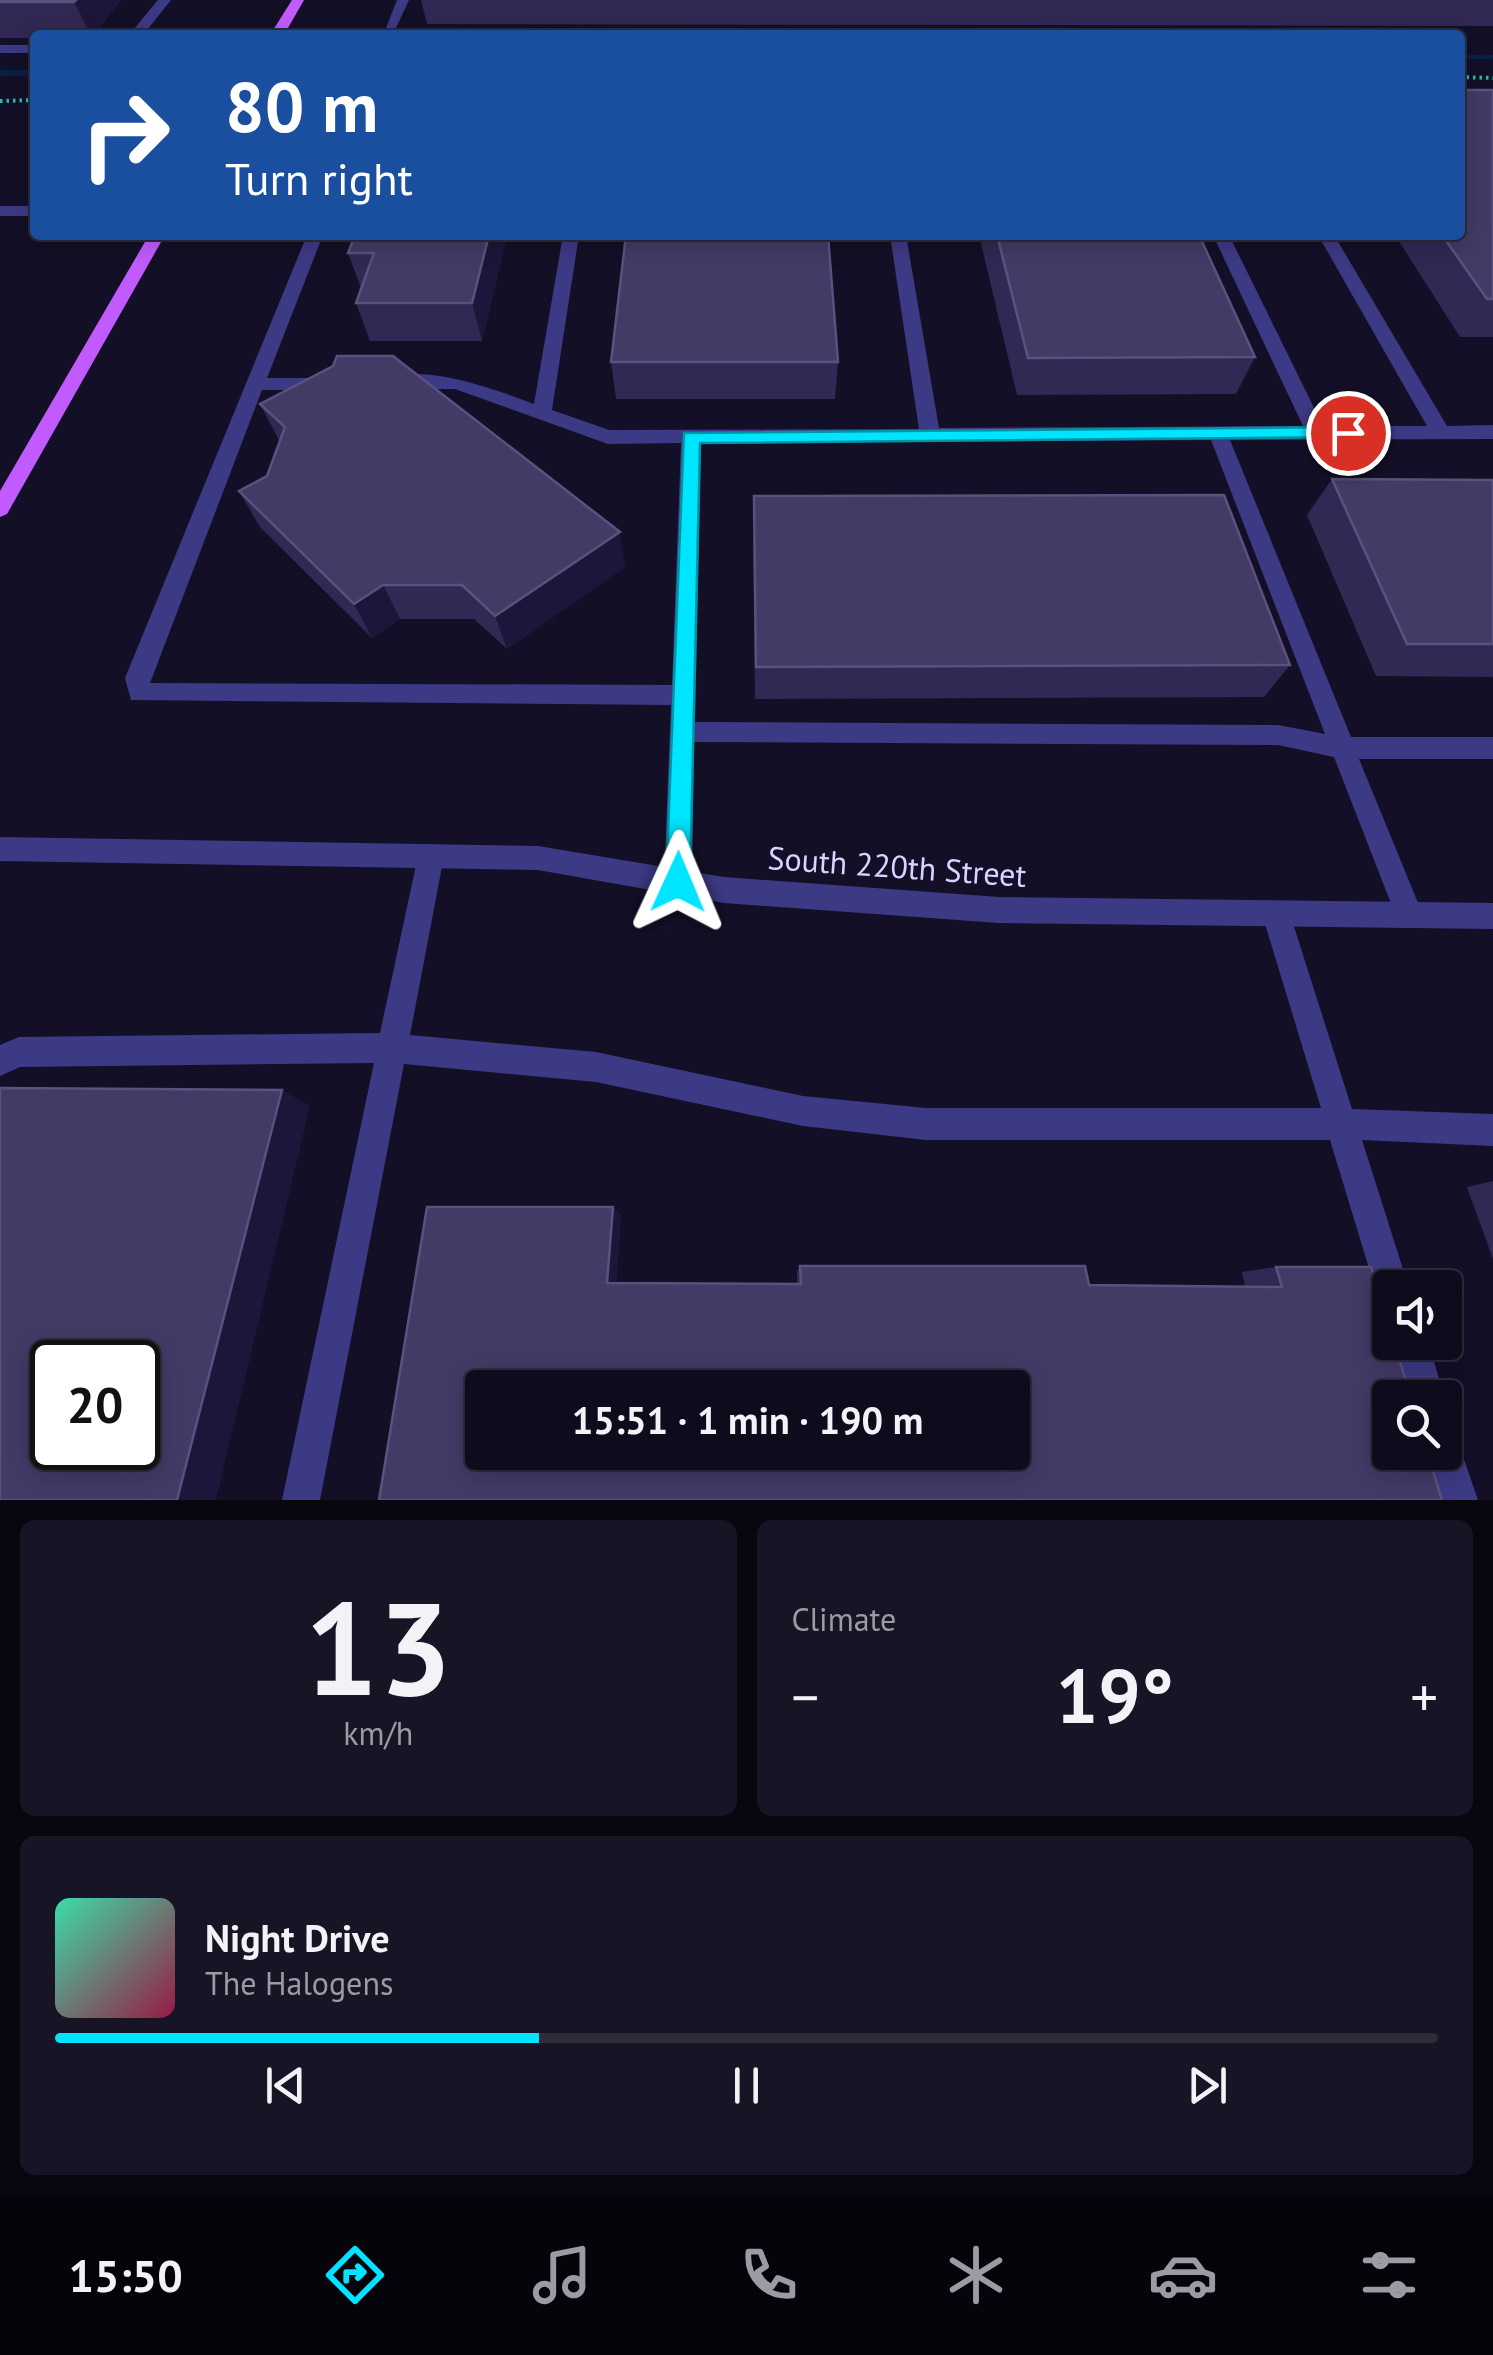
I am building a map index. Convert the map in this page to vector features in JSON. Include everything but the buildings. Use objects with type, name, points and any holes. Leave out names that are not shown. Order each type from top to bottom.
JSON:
[{"type":"main road","points":[[279,30],[298,0]]},
{"type":"main road","points":[[0,509],[154,240]]},
{"type":"street","points":[[140,30],[165,0]]},
{"type":"street","points":[[391,26],[403,0]]},
{"type":"street","points":[[0,48],[30,48]]},
{"type":"street","points":[[0,231],[8,211]]},
{"type":"street","points":[[313,240],[137,678],[140,692],[683,694]]},
{"type":"street","points":[[542,414],[570,240]]},
{"type":"street","points":[[899,240],[930,436]]},
{"type":"street","points":[[1223,240],[1316,433]]},
{"type":"street","points":[[1329,240],[1441,433]]},
{"type":"street","points":[[256,384],[457,383],[608,437],[1493,432]]},
{"type":"street","points":[[1218,434],[1410,915]]},
{"type":"street","points":[[678,882],[691,437]]},
{"type":"street","points":[[682,732],[1278,734],[1343,748],[1493,748]]},
{"type":"street","name":"South 220th Street","points":[[0,849],[538,858],[724,890],[999,910],[1493,916]]},
{"type":"street","points":[[301,1500],[431,856]]},
{"type":"street","points":[[1276,914],[1386,1270]]},
{"type":"street","points":[[0,1061],[19,1052],[392,1048],[596,1067],[803,1111],[926,1124],[1341,1124],[1493,1130]]},
{"type":"street","points":[[1450,1470],[1459,1500]]},
{"type":"path","points":[[1465,78],[1493,78]]},
{"type":"path","points":[[0,102],[30,100]]},
{"type":"waterway","points":[[1465,57],[1493,57]]},
{"type":"waterway","points":[[0,73],[30,73]]},
{"type":"route","points":[[678,882],[691,437],[1348,433]]}]
